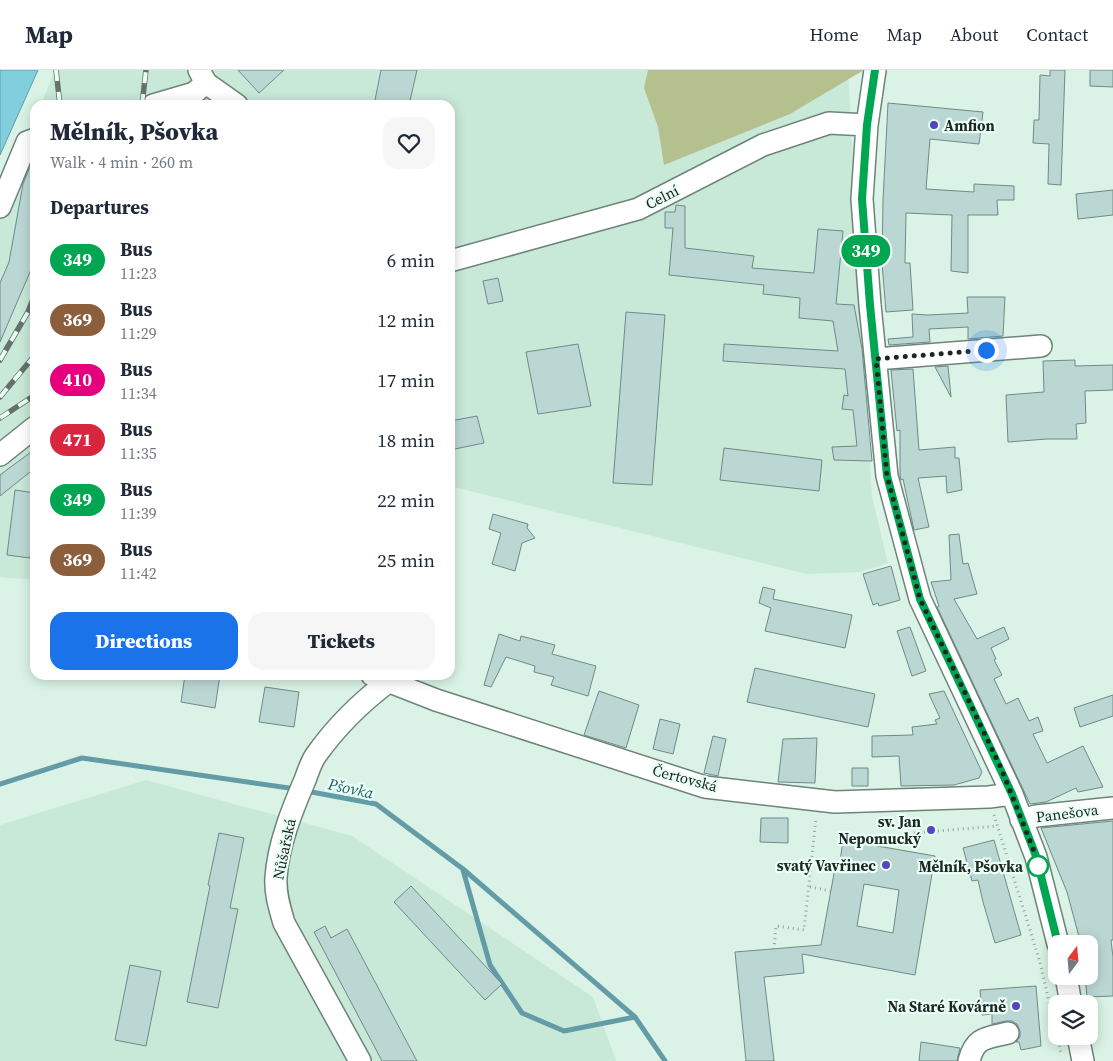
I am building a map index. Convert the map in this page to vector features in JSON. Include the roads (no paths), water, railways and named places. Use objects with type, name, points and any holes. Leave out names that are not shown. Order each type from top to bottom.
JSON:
[{"type":"street","points":[[875,70],[867,125],[862,199],[870,305],[887,476],[920,599],[1012,794],[1036,856],[1056,935]]},
{"type":"street","points":[[170,100],[194,93],[202,77],[231,100]]},
{"type":"street","name":"Celní","points":[[455,260],[638,210],[763,145],[828,124],[867,125]]},
{"type":"street","points":[[0,207],[27,142],[30,141]]},
{"type":"street","points":[[876,359],[1041,346]]},
{"type":"street","points":[[0,455],[30,431]]},
{"type":"street","name":"Nůšařská","points":[[360,1061],[284,923],[278,903],[276,879],[286,830],[314,757],[379,680]]},
{"type":"street","name":"Čertovská","points":[[383,680],[436,700],[705,787],[806,806],[835,802],[989,797],[1012,794]]},
{"type":"street","name":"Panešova","points":[[1021,820],[1036,816],[1113,808]]},
{"type":"street","points":[[969,1061],[974,1047],[982,1038],[1008,1033]]},
{"type":"street","points":[[1079,1045],[1082,1061]]},
{"type":"water","points":[[0,70],[38,70],[0,155]]},
{"type":"waterway","name":"Pšovka","points":[[0,784],[82,758],[296,789]]},
{"type":"waterway","name":"Pšovka","points":[[306,791],[376,804],[463,869],[635,1017],[665,1061]]},
{"type":"waterway","points":[[463,870],[490,965],[522,1013],[564,1031],[635,1017]]},
{"type":"railway","points":[[56,70],[59,100]]},
{"type":"railway","points":[[143,100],[146,70]]},
{"type":"railway","points":[[0,360],[30,307]]},
{"type":"railway","points":[[0,397],[30,361]]},
{"type":"railway","points":[[0,418],[30,398]]},
{"type":"place","name":"Amfion","points":[[934,125]]},
{"type":"place","name":"sv. Jan Nepomucký","points":[[931,830]]},
{"type":"place","name":"svatý Vavřinec","points":[[886,865]]},
{"type":"place","name":"Mělník, Pšovka","points":[[1038,866]]},
{"type":"place","name":"Na Staré Kovárně","points":[[1016,1006]]}]
